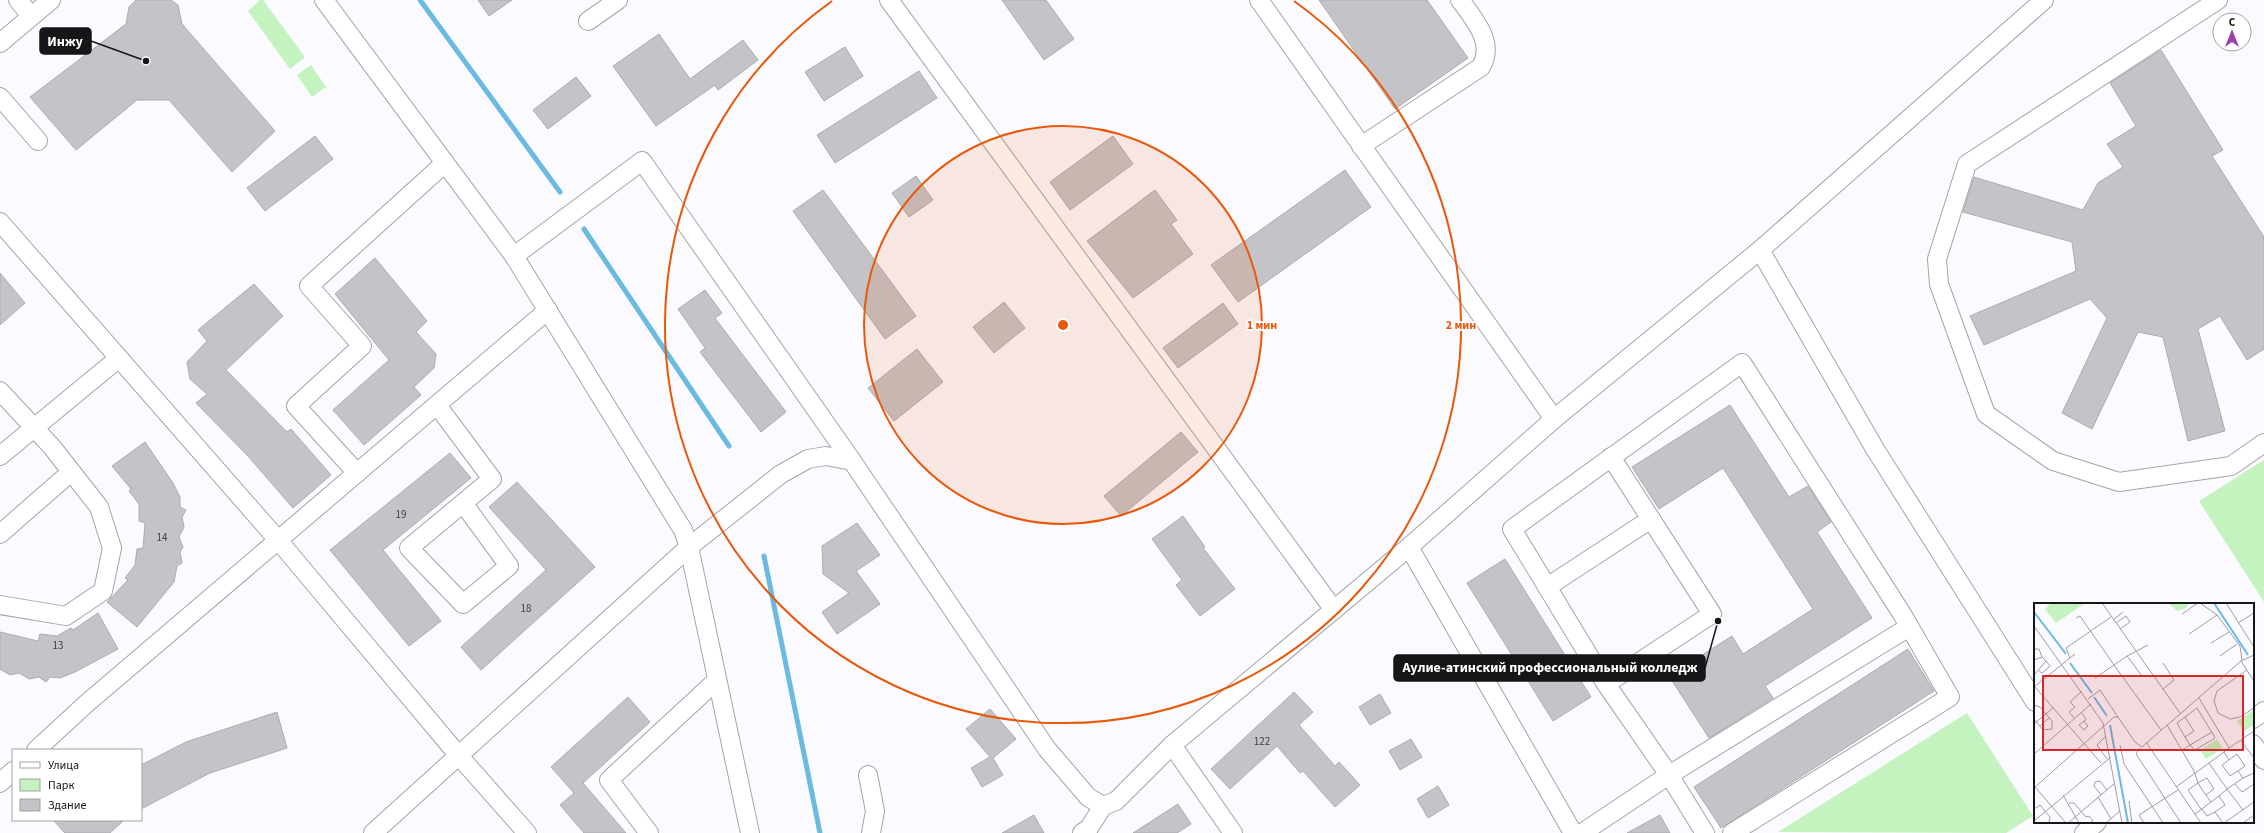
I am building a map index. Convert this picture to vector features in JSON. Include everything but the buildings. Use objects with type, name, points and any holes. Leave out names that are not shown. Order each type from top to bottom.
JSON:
[{"type":"street","points":[[18,0],[31,16]]},
{"type":"street","points":[[0,43],[50,0]]},
{"type":"street","points":[[324,0],[514,256],[683,530],[689,547],[750,833]]},
{"type":"street","points":[[588,21],[618,0]]},
{"type":"street","points":[[890,0],[1334,610]]},
{"type":"street","points":[[1259,0],[1554,419]]},
{"type":"street","points":[[1361,146],[1481,67],[1485,60],[1487,48],[1485,39],[1460,0]]},
{"type":"street","points":[[1082,833],[1089,828],[1103,806],[1116,801],[1172,745],[1409,547],[1554,419],[1760,250],[2044,0]]},
{"type":"street","points":[[2218,0],[1966,164],[1937,259],[1939,284],[1986,414],[2053,461],[2119,482],[2231,466],[2264,443]]},
{"type":"street","points":[[0,97],[38,141]]},
{"type":"street","points":[[514,256],[642,161],[852,461],[1047,749],[1088,797],[1103,806]]},
{"type":"street","points":[[357,473],[296,406],[362,346],[309,286],[444,163]]},
{"type":"street","points":[[0,222],[278,540],[459,756],[527,833]]},
{"type":"street","points":[[1760,250],[1875,449],[2034,700]]},
{"type":"street","points":[[37,749],[86,704],[548,310]]},
{"type":"street","points":[[0,456],[119,358]]},
{"type":"street","points":[[1705,833],[1669,775],[1606,684],[1512,529],[1742,363],[1909,627],[1950,697],[1732,833]]},
{"type":"street","points":[[0,391],[72,472],[99,506],[112,548],[103,591],[66,616],[0,605]]},
{"type":"street","points":[[437,405],[492,479],[409,548],[463,604],[508,566],[463,504]]},
{"type":"street","points":[[374,833],[689,547],[781,474],[808,459],[826,456],[852,461]]},
{"type":"street","points":[[1606,684],[1712,614],[1611,457]]},
{"type":"street","points":[[0,534],[72,472]]},
{"type":"street","points":[[1547,587],[1651,520]]},
{"type":"street","points":[[1409,547],[1573,833]]},
{"type":"street","points":[[1582,833],[1669,775],[1909,627]]},
{"type":"street","points":[[649,833],[609,780],[717,680]]},
{"type":"street","points":[[2254,718],[2264,711]]},
{"type":"street","points":[[1172,745],[1232,833]]},
{"type":"street","points":[[2254,745],[2264,760]]},
{"type":"street","points":[[0,783],[12,772]]},
{"type":"street","points":[[868,775],[875,811],[871,833]]},
{"type":"street","points":[[2084,833],[2096,823]]},
{"type":"green space","points":[[260,0],[263,0],[305,57],[290,69],[248,11]]},
{"type":"green space","points":[[311,65],[326,87],[312,97],[297,75]]},
{"type":"green space","points":[[2264,460],[2264,602],[2199,501]]},
{"type":"green space","points":[[1967,713],[2033,816],[2006,833],[1778,832]]},
{"type":"waterway","points":[[420,0],[560,192]]},
{"type":"waterway","points":[[584,229],[729,446]]},
{"type":"waterway","points":[[764,556],[820,833]]},
{"type":"place","name":"Инжу","points":[[146,61]]},
{"type":"place","name":"Аулие-атинский профессиональный колледж","points":[[1718,621]]}]
